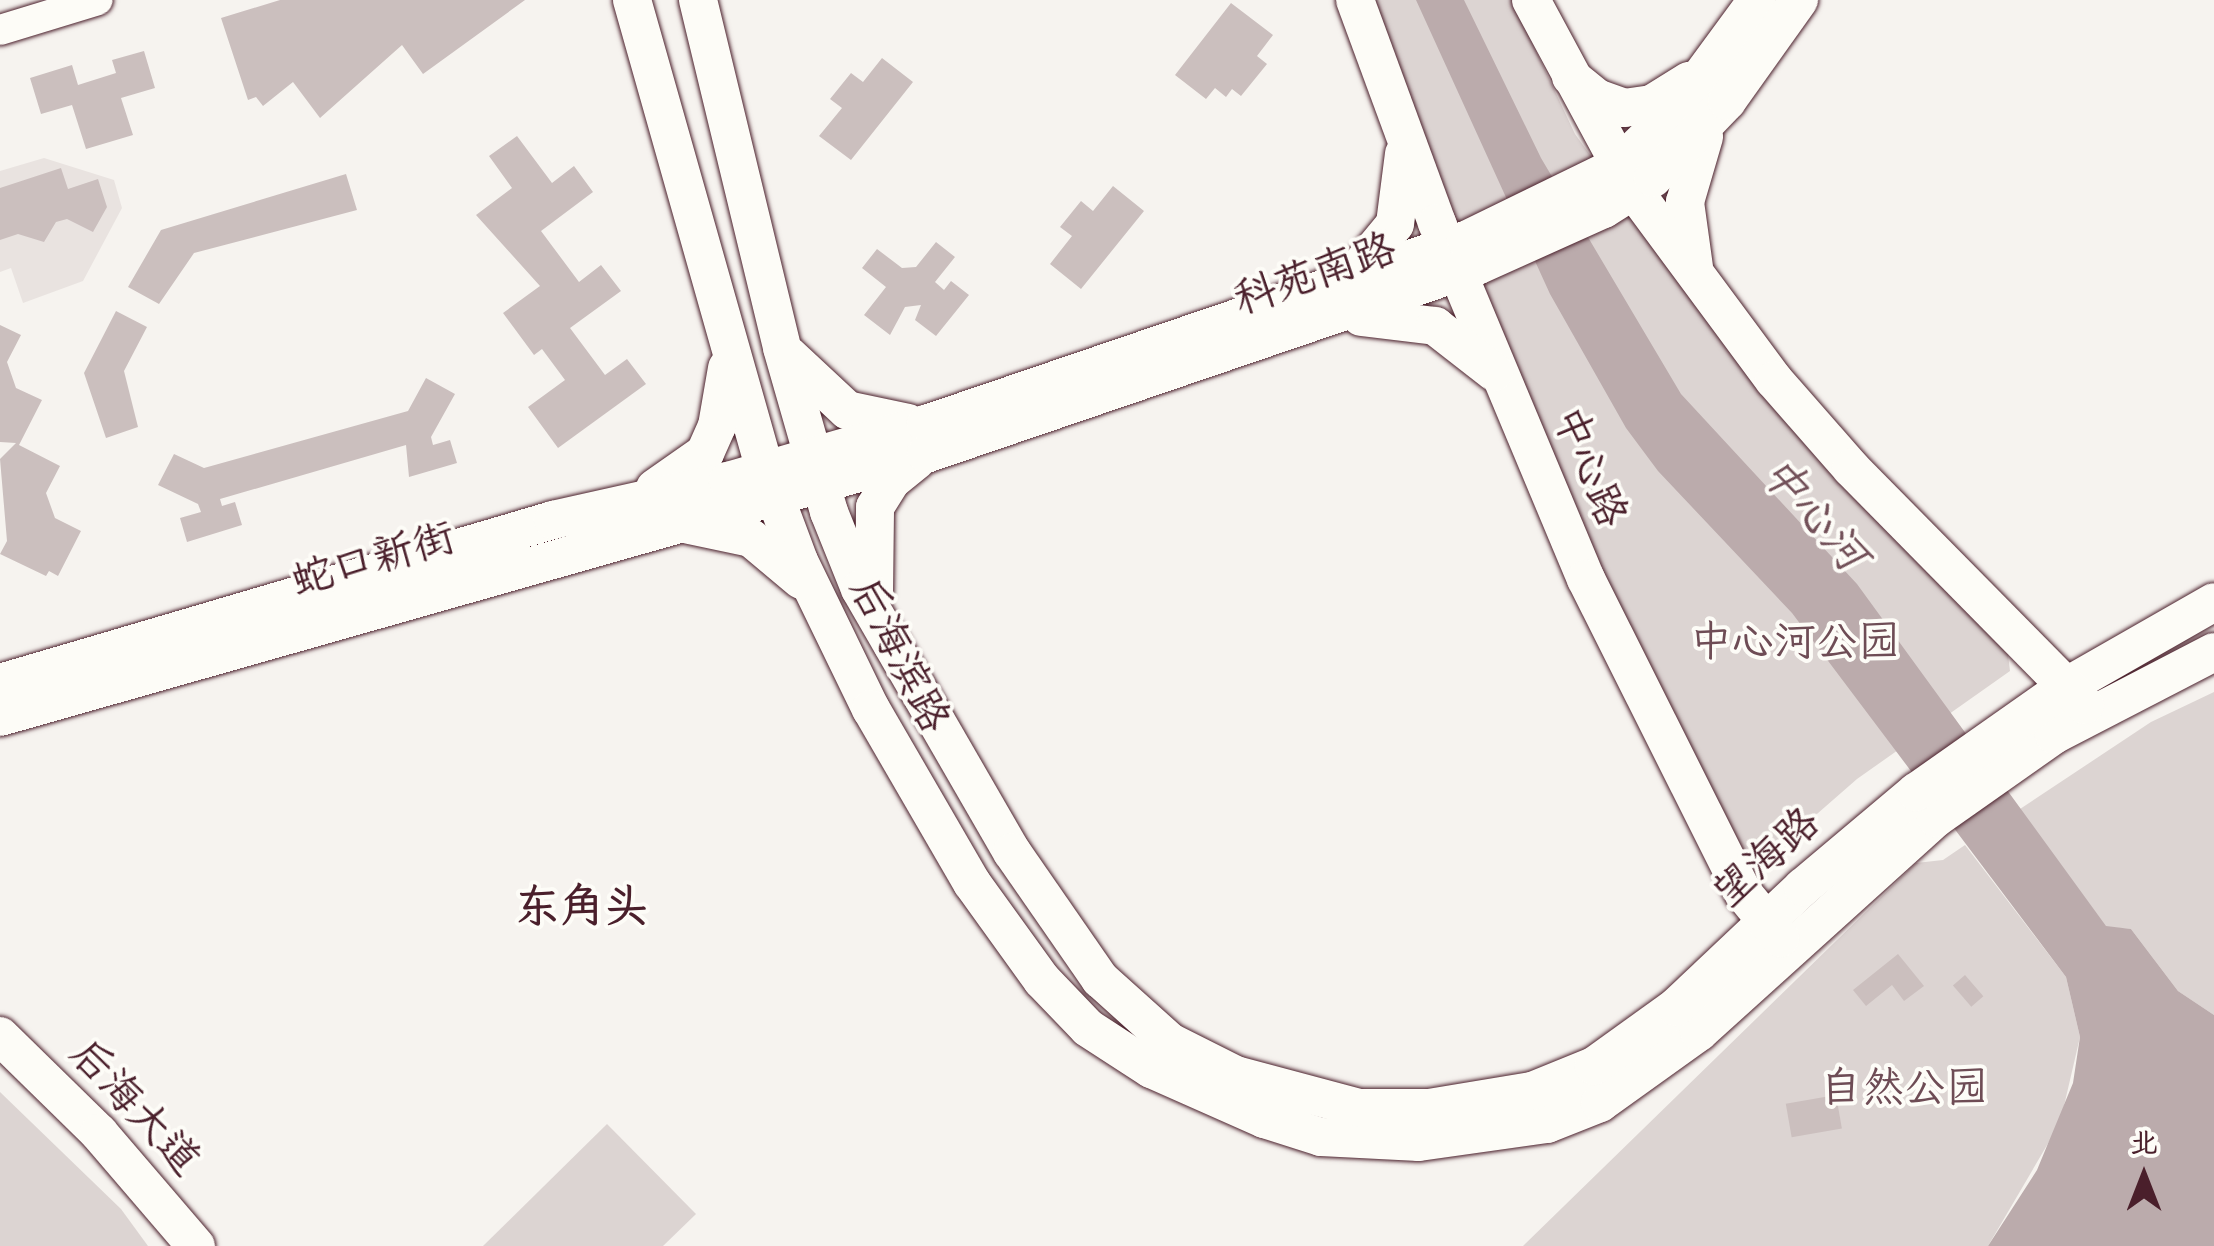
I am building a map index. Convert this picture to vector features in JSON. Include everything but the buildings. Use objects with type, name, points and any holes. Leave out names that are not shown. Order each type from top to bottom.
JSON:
[{"type":"main road","name":"后海滨路","points":[[632,0],[698,246],[770,483],[813,593],[972,883],[1042,980],[1088,1028],[1151,1069],[1264,1120],[1357,1125]]},
{"type":"main road","name":"后海滨路","points":[[698,0],[751,231],[816,470],[878,625],[1012,852],[1124,1006],[1170,1042],[1236,1075],[1357,1125]]},
{"type":"main road","name":"中心路","points":[[1356,0],[1399,122],[1470,253],[1500,380],[1638,690],[1744,894],[1776,934]]},
{"type":"main road","points":[[1531,0],[1611,188],[1696,280],[1851,468],[2080,700]]},
{"type":"main road","name":"科苑南路","points":[[1611,188],[1715,60],[1757,0]]},
{"type":"main road","name":"科苑南路","points":[[770,483],[926,439],[1338,302],[1470,253],[1611,188],[1681,153],[1727,101],[1799,0]]},
{"type":"main road","points":[[1561,64],[1586,91],[1624,108],[1667,96],[1715,60]]},
{"type":"main road","points":[[1696,280],[1686,190],[1699,148],[1727,101]]},
{"type":"main road","points":[[1399,122],[1406,177],[1395,224],[1338,302],[1435,326],[1467,345],[1500,380]]},
{"type":"main road","points":[[698,246],[751,231]]},
{"type":"main road","points":[[782,348],[820,391],[849,411],[926,439],[890,481],[875,507],[870,546],[878,625]]},
{"type":"main road","points":[[640,496],[705,453],[722,409],[728,351]]},
{"type":"main road","name":"蛇口新街","points":[[0,684],[640,496],[770,483]]},
{"type":"main road","name":"蛇口新街","points":[[0,717],[672,524],[770,483]]},
{"type":"main road","points":[[672,524],[751,538],[813,593]]},
{"type":"main road","name":"望海路","points":[[1357,1125],[1486,1103],[1594,1066],[1776,934],[1916,792],[2080,700],[2214,602]]},
{"type":"main road","name":"望海路","points":[[2080,700],[2214,652]]},
{"type":"main road","name":"后海大道","points":[[0,1036],[99,1133],[196,1246]]},
{"type":"main road","name":"后海大道","points":[[0,1068],[83,1148],[167,1246]]},
{"type":"street","points":[[0,30],[98,0]]},
{"type":"shaded area","points":[[1416,0],[1464,0],[1541,158],[1681,394],[1857,584],[2106,926],[2131,929],[2178,991],[2214,1015],[2214,1246],[1988,1246],[2037,1170],[2073,1083],[2080,1037],[2066,977],[1792,613],[1658,471],[1626,428],[1550,294]]},
{"type":"shaded area","points":[[44,158],[114,180],[122,208],[83,281],[23,303],[11,268],[0,272],[0,171]]},
{"type":"green space","name":"中心河公园","points":[[1369,0],[1512,0],[1575,134],[1759,390],[2007,647],[2010,671],[1857,779],[1770,855],[1742,857],[1555,478]]},
{"type":"green space","points":[[2214,692],[2214,1015],[2178,991],[2131,929],[2106,927],[2020,809],[2151,722]]},
{"type":"green space","name":"自然公园","points":[[1965,845],[2066,977],[2080,1037],[2060,1123],[1988,1246],[1523,1246],[1916,863],[1943,860]]},
{"type":"green space","points":[[0,1092],[121,1209],[148,1246],[0,1246]]},
{"type":"green space","points":[[607,1124],[696,1214],[663,1246],[483,1246]]},
{"type":"district","name":"东角头","points":[[582,911]]},
{"type":"water label","name":"中心河","points":[[1811,516]]}]
